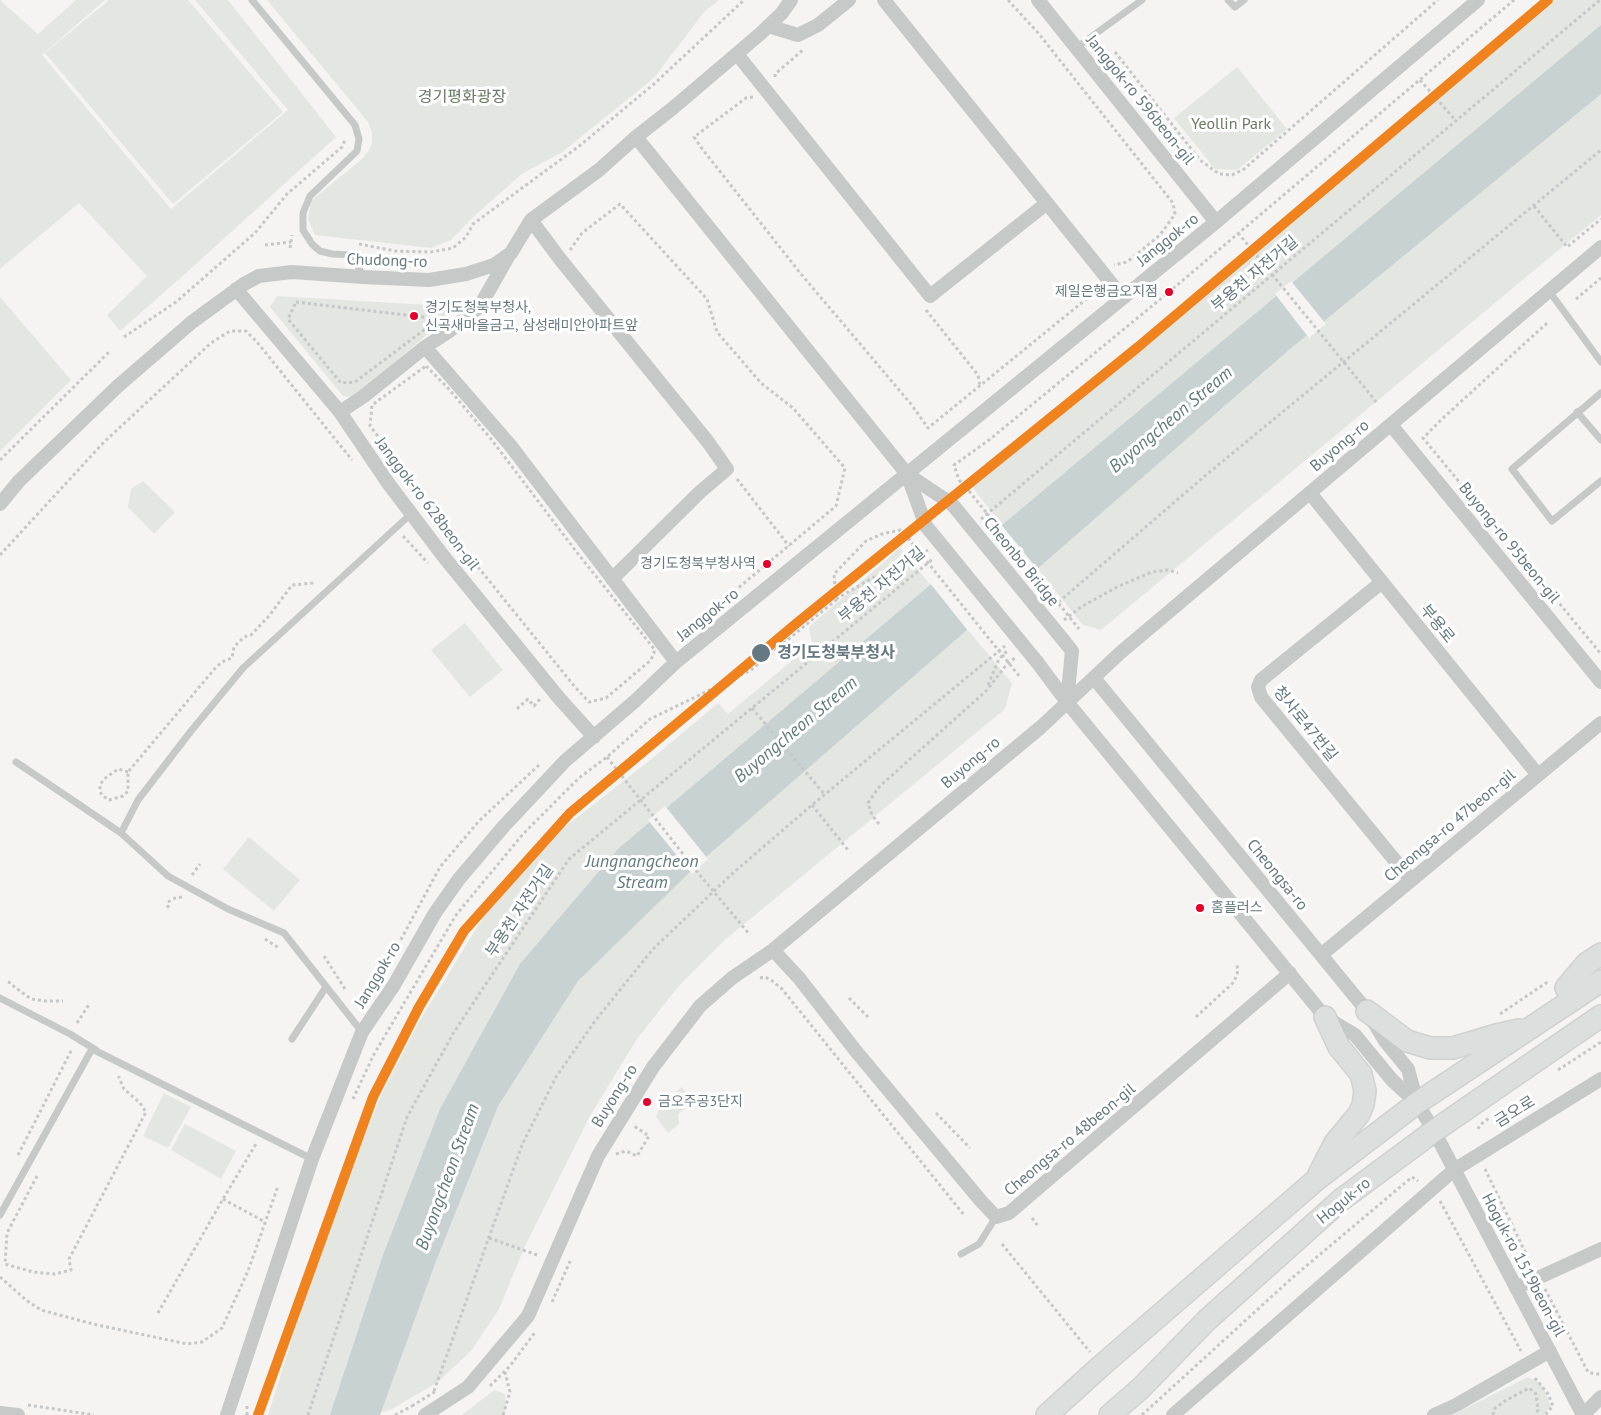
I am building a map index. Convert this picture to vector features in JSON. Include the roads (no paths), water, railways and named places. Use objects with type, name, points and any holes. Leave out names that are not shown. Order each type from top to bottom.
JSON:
[{"type":"main road","points":[[1367,1011],[1407,1041],[1430,1048],[1453,1048],[1495,1026],[1601,954]]},
{"type":"main road","points":[[1558,985],[1601,965]]},
{"type":"main road","name":"Hoguk-ro","points":[[1047,1415],[1316,1180],[1417,1103],[1601,981]]},
{"type":"main road","name":"Hoguk-ro","points":[[1110,1415],[1141,1388],[1207,1320],[1341,1200],[1434,1131],[1601,1016]]},
{"type":"main road","name":"Hoguk-ro","points":[[1316,1180],[1335,1143],[1359,1114],[1365,1091],[1361,1074],[1339,1047],[1325,1017]]},
{"type":"main road","points":[[1495,1026],[1532,1028]]},
{"type":"street","name":"Chudong-ro","points":[[0,504],[19,481],[118,386],[192,322],[236,289],[259,276],[292,272],[363,278],[429,280],[466,274],[494,265],[511,253],[531,220],[599,170],[673,108],[768,26],[792,0]]},
{"type":"street","points":[[768,26],[798,34],[818,25],[849,0]]},
{"type":"street","points":[[884,0],[1123,298]]},
{"type":"street","name":"Janggok-ro 596beon-gil","points":[[1038,0],[1216,222]]},
{"type":"street","name":"Janggok-ro","points":[[227,1415],[312,1159],[362,1032],[394,985],[435,913],[459,879],[504,826],[565,761],[676,662],[1216,222],[1478,0]]},
{"type":"street","points":[[736,54],[930,296],[1047,203]]},
{"type":"street","points":[[636,137],[907,474]]},
{"type":"street","points":[[531,220],[727,469],[700,492],[612,579]]},
{"type":"street","name":"Buyong-ro","points":[[427,1409],[468,1387],[528,1316],[598,1156],[653,1067],[700,1006],[732,978],[773,950],[1041,727],[1120,653],[1601,247]]},
{"type":"street","points":[[340,412],[480,306],[511,253]]},
{"type":"street","name":"Janggok-ro 628beon-gil","points":[[236,289],[340,412],[388,483],[444,556],[559,698],[594,737]]},
{"type":"street","points":[[425,347],[510,445],[676,662]]},
{"type":"street","name":"Buyong-ro 95beon-gil","points":[[1391,424],[1601,682]]},
{"type":"street","name":"Cheonbo Bridge","points":[[907,474],[952,504],[1072,651],[1067,702]]},
{"type":"street","name":"Cheongsa-ro","points":[[907,474],[926,526],[1067,702],[1325,1017],[1354,1035],[1392,1080],[1417,1103],[1434,1131]]},
{"type":"street","name":"부용로","points":[[1310,493],[1538,775]]},
{"type":"street","name":"청사로47번길","points":[[1382,582],[1261,680],[1258,687],[1261,696],[1411,880]]},
{"type":"street","name":"Cheongsa-ro","points":[[1094,678],[1367,1011],[1385,1041],[1408,1069],[1417,1103]]},
{"type":"street","name":"Cheongsa-ro 47beon-gil","points":[[1321,955],[1601,723]]},
{"type":"street","name":"Cheongsa-ro 48beon-gil","points":[[773,950],[799,978],[855,1050],[996,1217],[1009,1213],[1290,973]]},
{"type":"street","name":"금오로","points":[[1173,1415],[1454,1170],[1597,1081],[1601,1096]]},
{"type":"street","name":"Hoguk-ro 1519beon-gil","points":[[1434,1131],[1583,1415]]},
{"type":"street","points":[[1516,1288],[1601,1249]]},
{"type":"street","points":[[1434,1415],[1550,1351]]},
{"type":"street","points":[[1583,1415],[1601,1397]]},
{"type":"street","points":[[0,1413],[21,1410]]},
{"type":"lane","points":[[252,0],[355,125],[360,139],[357,151],[310,196],[303,213],[303,230],[312,244],[320,251],[353,255],[363,278]]},
{"type":"lane","points":[[1076,48],[1142,0]]},
{"type":"lane","points":[[1228,0],[1235,7],[1244,0]]},
{"type":"lane","points":[[1549,291],[1601,362]]},
{"type":"lane","points":[[1601,393],[1512,469],[1552,521],[1601,481]]},
{"type":"lane","points":[[1577,412],[1601,440]]},
{"type":"lane","points":[[121,833],[138,800],[243,668],[412,513]]},
{"type":"lane","points":[[16,762],[121,833],[168,876],[228,909],[284,933],[362,1032]]},
{"type":"lane","points":[[292,1039],[326,987]]},
{"type":"lane","points":[[0,998],[96,1050],[312,1159]]},
{"type":"lane","points":[[0,1215],[92,1049],[96,1050]]},
{"type":"lane","points":[[961,1254],[979,1244],[996,1217]]},
{"type":"water","name":"Jungnangcheon Stream","points":[[1601,25],[1601,94],[1290,349],[699,863],[578,981],[498,1106],[436,1261],[380,1415],[330,1415],[383,1255],[440,1109],[520,964],[618,849]]},
{"type":"place","name":"제일은행금오지점","points":[[1169,292]]},
{"type":"place","name":"경기도청북부청사, 신곡새마을금고, 삼성래미안아파트앞","points":[[414,316]]},
{"type":"place","name":"경기도청북부청사역","points":[[767,564]]},
{"type":"place","name":"경기도청북부청사","points":[[761,653]]},
{"type":"place","name":"홈플러스","points":[[1200,908]]},
{"type":"place","name":"금오주공3단지","points":[[647,1102]]},
{"type":"park label","name":"경기평화광장","points":[[462,97]]},
{"type":"park label","name":"Yeollin Park","points":[[1231,124]]},
{"type":"water label","name":"Buyongcheon Stream","points":[[1171,420]]},
{"type":"water label","name":"Buyongcheon Stream","points":[[796,730]]},
{"type":"water label","name":"Buyongcheon Stream","points":[[448,1177]]}]
